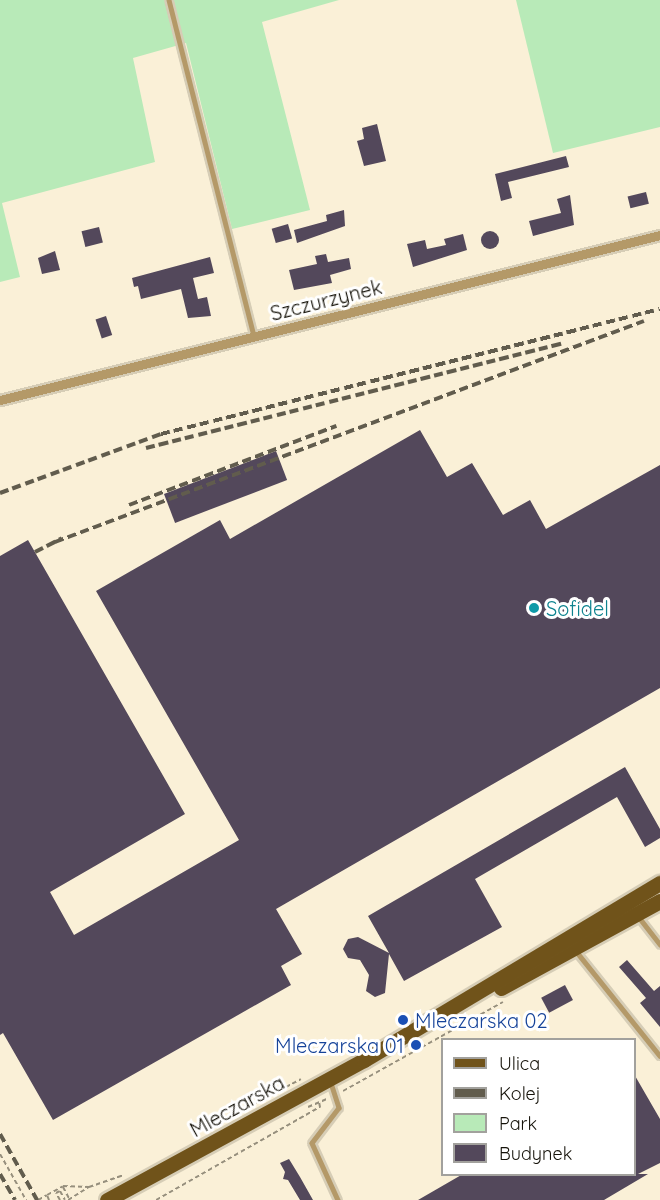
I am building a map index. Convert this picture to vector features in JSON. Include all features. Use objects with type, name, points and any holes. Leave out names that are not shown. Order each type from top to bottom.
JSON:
[{"type":"main road","name":"Mleczarska","points":[[449,1012],[575,949],[633,907],[660,883]]},
{"type":"main road","name":"Mleczarska","points":[[107,1200],[329,1080],[633,907],[660,901]]},
{"type":"street","name":"Szczurzynek","points":[[0,400],[660,235]]},
{"type":"lane","points":[[169,0],[254,337]]},
{"type":"lane","points":[[633,907],[660,944]]},
{"type":"lane","points":[[575,949],[660,1056]]},
{"type":"lane","points":[[329,1080],[337,1095],[339,1108],[333,1121],[312,1143],[338,1200]]},
{"type":"path","points":[[300,1111],[337,1095],[509,999]]},
{"type":"path","points":[[238,1112],[297,1078],[309,1079]]},
{"type":"path","points":[[156,1200],[320,1107],[319,1102]]},
{"type":"path","points":[[0,1155],[26,1200]]},
{"type":"path","points":[[68,1200],[89,1187],[130,1172]]},
{"type":"path","points":[[38,1200],[63,1186],[89,1187]]},
{"type":"path","points":[[63,1186],[68,1200]]},
{"type":"path","points":[[60,1200],[56,1193],[62,1194],[68,1200]]},
{"type":"path","points":[[47,1195],[49,1200]]},
{"type":"green space","points":[[0,0],[339,0],[262,22],[310,210],[232,229],[186,43],[133,58],[155,162],[2,203],[20,277],[0,282]]},
{"type":"green space","points":[[516,0],[660,0],[660,127],[553,153]]},
{"type":"building","points":[[377,124],[386,161],[364,166],[357,141],[364,139],[362,128]]},
{"type":"building","points":[[566,156],[569,167],[508,182],[512,198],[501,201],[495,174]]},
{"type":"building","points":[[646,192],[649,204],[630,208],[628,197]]},
{"type":"building","points":[[570,195],[574,225],[533,236],[529,221],[561,213],[557,199]]},
{"type":"building","points":[[344,210],[345,226],[297,243],[294,230],[327,221],[326,215]]},
{"type":"building","points":[[288,224],[292,238],[276,243],[272,229]]},
{"type":"building","points":[[99,227],[103,243],[85,247],[82,231]]},
{"type":"building","points":[[490,231],[496,234],[499,240],[496,246],[490,249],[484,246],[481,240],[484,234]]},
{"type":"building","points":[[463,234],[467,250],[413,267],[407,244],[425,240],[427,249],[446,245],[444,239]]},
{"type":"building","points":[[55,251],[60,270],[42,274],[38,258]]},
{"type":"building","points":[[326,254],[328,262],[349,258],[351,269],[330,275],[332,283],[294,290],[289,270],[317,264],[315,256]]},
{"type":"building","points":[[210,257],[214,273],[193,278],[198,299],[207,297],[211,316],[188,318],[181,289],[141,299],[138,286],[134,287],[132,278]]},
{"type":"building","points":[[106,316],[112,335],[102,338],[96,319]]},
{"type":"building","points":[[420,430],[447,477],[472,463],[503,515],[530,500],[546,529],[660,465],[660,688],[276,909],[302,954],[281,966],[291,985],[53,1120],[3,1033],[0,1035],[0,556],[28,540],[185,814],[50,892],[74,935],[239,840],[96,591],[220,520],[230,539]]},
{"type":"building","points":[[276,451],[287,480],[175,523],[164,494]]},
{"type":"building","points":[[625,767],[660,829],[660,838],[645,847],[617,797],[475,879],[502,927],[404,981],[389,954],[385,993],[375,997],[366,991],[369,975],[360,960],[348,958],[343,949],[348,939],[358,937],[389,953],[368,916]]},
{"type":"building","points":[[627,960],[654,991],[660,986],[660,1027],[640,1003],[646,998],[619,967]]},
{"type":"building","points":[[565,985],[573,1000],[549,1013],[541,998]]},
{"type":"building","points":[[636,1077],[660,1119],[660,1163],[638,1174],[648,1174],[604,1200],[418,1200],[460,1176],[636,1176]]},
{"type":"building","points":[[289,1159],[313,1200],[300,1200],[288,1180],[283,1179],[285,1172],[280,1163]]},
{"type":"railway","points":[[0,493],[161,434],[660,309]]},
{"type":"railway","points":[[55,542],[644,321]]},
{"type":"railway","points":[[146,448],[565,343]]},
{"type":"railway","points":[[129,505],[336,426]]},
{"type":"railway","points":[[35,552],[62,538]]},
{"type":"railway","points":[[0,1134],[37,1200]]},
{"type":"railway","points":[[0,1174],[15,1200]]},
{"type":"place","name":"Sofidel","points":[[534,608]]},
{"type":"place","name":"Mleczarska 02","points":[[403,1020]]},
{"type":"place","name":"Mleczarska 01","points":[[416,1045]]}]
